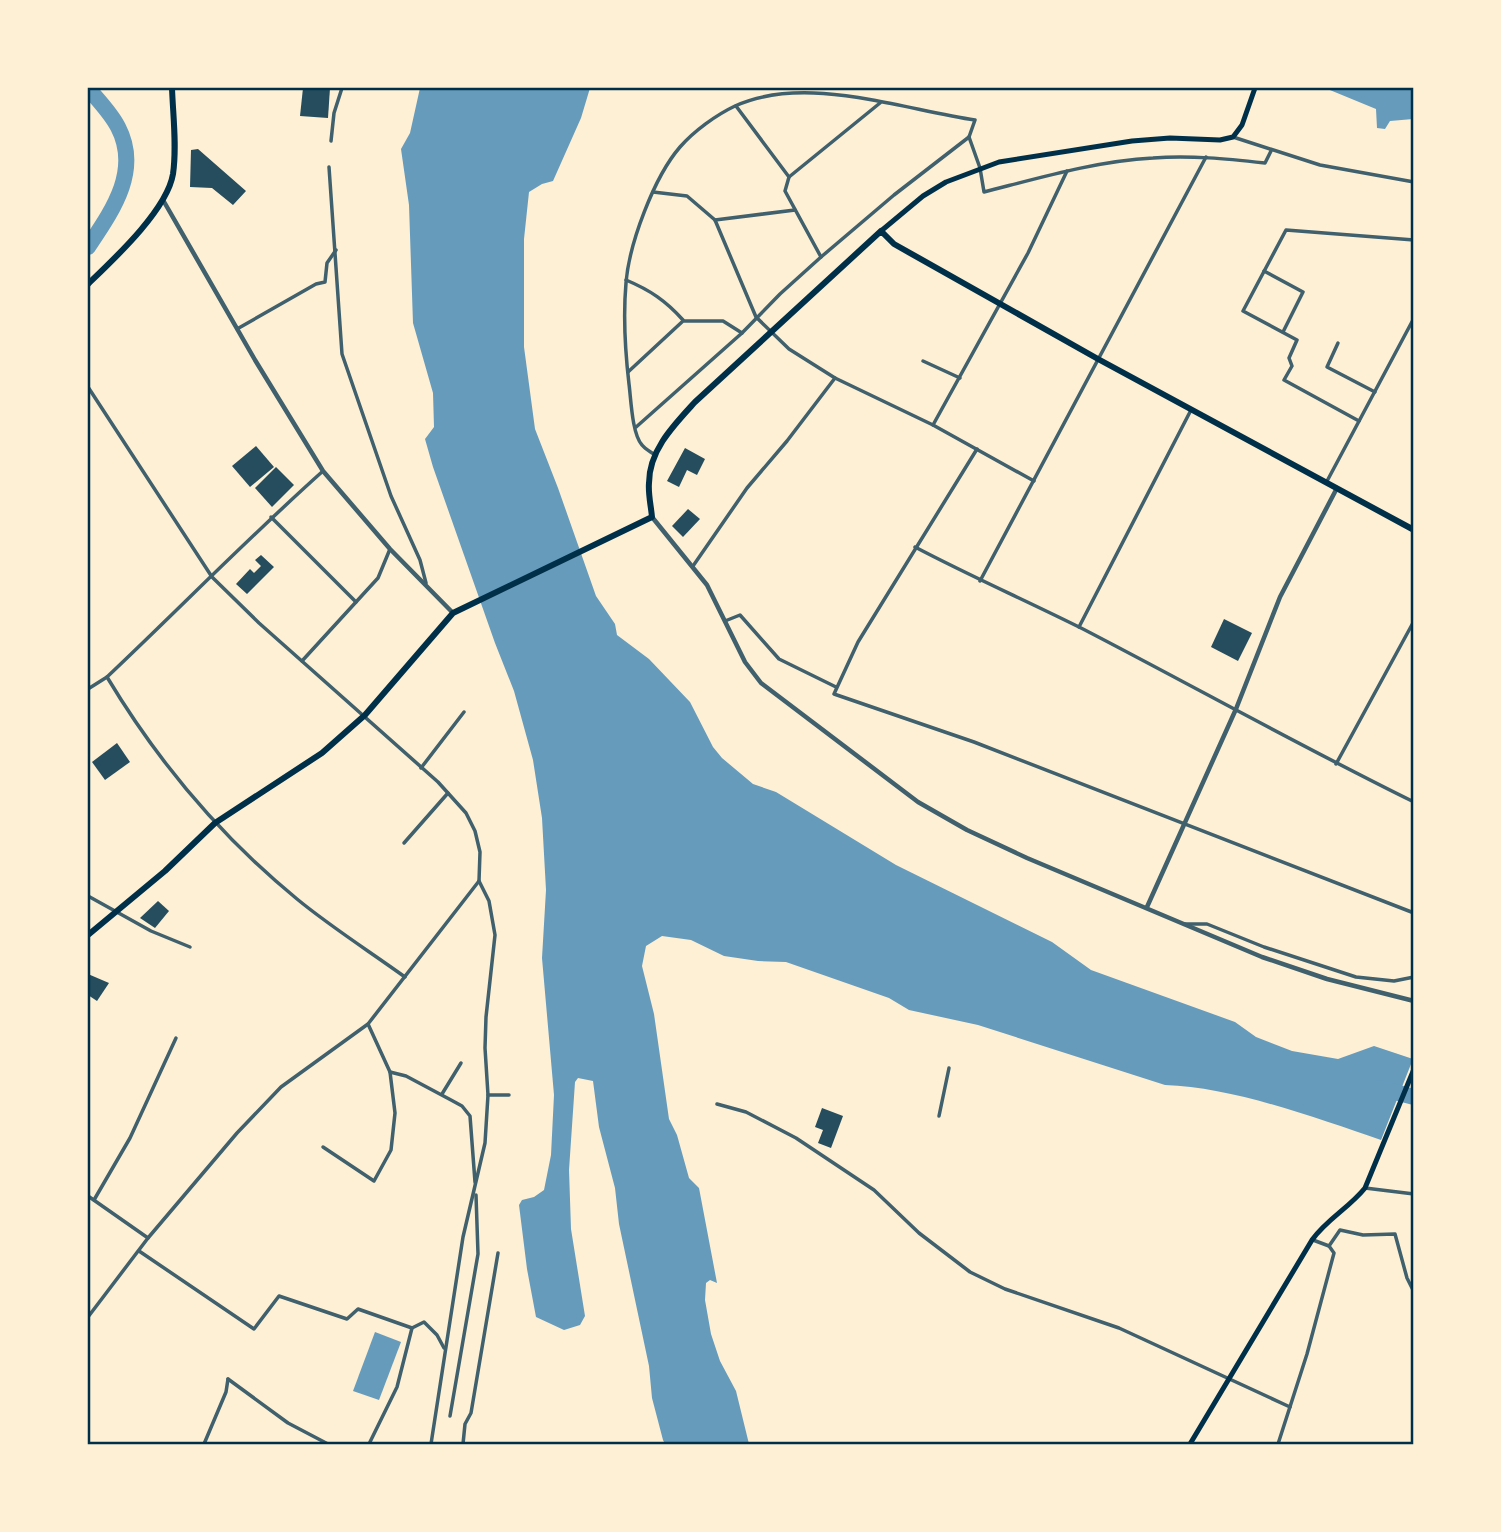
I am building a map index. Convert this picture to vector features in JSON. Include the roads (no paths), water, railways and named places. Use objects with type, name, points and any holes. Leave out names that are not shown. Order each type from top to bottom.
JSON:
[{"type":"highway","points":[[88,284],[134,237],[163,200],[173,175],[172,88]]},
{"type":"highway","points":[[88,935],[164,871],[215,823],[322,753],[365,715],[453,612],[652,517],[649,482],[655,455],[671,428],[695,402],[881,231],[894,244],[1098,359],[1413,528]]},
{"type":"main road","points":[[881,231],[923,195],[979,168],[999,162],[1132,141],[1170,138],[1220,140],[1233,137],[1238,134],[1245,119],[1255,88]]},
{"type":"main road","points":[[1190,1444],[1312,1240],[1323,1224],[1355,1200],[1365,1188],[1413,1069]]},
{"type":"street","points":[[331,141],[334,113],[342,88]]},
{"type":"street","points":[[635,428],[821,257],[894,195],[969,137],[975,120],[824,93],[794,91],[765,96],[736,106],[713,119],[680,147],[653,191],[642,216],[626,280],[624,309],[635,428],[642,446],[655,455]]},
{"type":"street","points":[[821,257],[785,191],[789,177],[880,103]]},
{"type":"street","points":[[736,106],[789,177]]},
{"type":"street","points":[[969,137],[984,192],[1067,171],[1150,158],[1206,157],[1265,163],[1271,151]]},
{"type":"street","points":[[1233,137],[1320,165],[1413,182]]},
{"type":"street","points":[[980,581],[1206,157]]},
{"type":"street","points":[[329,167],[342,354],[391,496],[420,560],[426,583]]},
{"type":"street","points":[[933,425],[1028,253],[1067,171]]},
{"type":"street","points":[[653,191],[687,196],[715,220],[756,317],[789,349],[835,378],[933,425],[1034,481]]},
{"type":"street","points":[[163,200],[323,471],[390,549],[453,612]]},
{"type":"street","points":[[715,220],[795,209]]},
{"type":"street","points":[[1359,421],[1284,380],[1292,366],[1289,358],[1297,340],[1243,311],[1286,230],[1413,240]]},
{"type":"street","points":[[237,329],[316,284],[326,282],[327,263],[336,250]]},
{"type":"street","points":[[1264,271],[1303,292],[1283,332]]},
{"type":"street","points":[[626,280],[647,289],[666,302],[683,321]]},
{"type":"street","points":[[1326,482],[1413,318]]},
{"type":"street","points":[[628,372],[683,321],[723,321],[742,332]]},
{"type":"street","points":[[1338,343],[1326,367],[1375,392]]},
{"type":"street","points":[[923,361],[960,378]]},
{"type":"street","points":[[693,566],[747,488],[835,378]]},
{"type":"street","points":[[88,387],[212,578],[449,793],[466,813],[475,831],[480,852],[480,881],[489,901],[495,935],[486,1017],[488,1095],[485,1143],[463,1237],[431,1444]]},
{"type":"street","points":[[1079,628],[1191,410]]},
{"type":"street","points":[[976,449],[858,642],[834,694],[974,742],[1413,913]]},
{"type":"street","points":[[88,687],[107,677],[212,578],[271,517],[323,471]]},
{"type":"street","points":[[1147,908],[1236,709],[1280,597],[1337,488]]},
{"type":"street","points":[[271,517],[356,602]]},
{"type":"street","points":[[652,517],[707,584],[745,662],[761,684],[918,802],[967,830],[1027,858],[1262,957],[1327,979],[1413,1001]]},
{"type":"street","points":[[915,547],[1079,628],[1413,802]]},
{"type":"street","points":[[302,661],[378,578],[390,549]]},
{"type":"street","points":[[724,621],[740,615],[779,659],[836,687]]},
{"type":"street","points":[[1336,764],[1413,621]]},
{"type":"street","points":[[107,677],[136,724],[191,797],[215,823],[296,898],[405,977]]},
{"type":"street","points":[[421,768],[464,712]]},
{"type":"street","points":[[404,843],[449,793]]},
{"type":"street","points":[[88,1317],[149,1238],[237,1133],[281,1087],[368,1024],[480,881]]},
{"type":"street","points":[[88,896],[150,931],[190,947]]},
{"type":"street","points":[[1183,924],[1207,924],[1264,947],[1356,977],[1394,981],[1413,977]]},
{"type":"street","points":[[323,1147],[374,1181],[391,1150],[395,1113],[390,1072],[368,1024]]},
{"type":"street","points":[[94,1200],[130,1138],[176,1038]]},
{"type":"street","points":[[442,1094],[461,1063]]},
{"type":"street","points":[[939,1116],[949,1068]]},
{"type":"street","points":[[390,1072],[406,1076],[442,1094],[462,1106],[470,1116],[476,1184]]},
{"type":"street","points":[[488,1095],[509,1095]]},
{"type":"street","points":[[717,1104],[759,1118],[841,1167],[874,1190],[919,1233],[970,1272],[1005,1289],[1119,1328],[1290,1407]]},
{"type":"street","points":[[1365,1188],[1413,1194]]},
{"type":"street","points":[[450,1416],[478,1254],[475,1190]]},
{"type":"street","points":[[88,1196],[149,1238]]},
{"type":"street","points":[[1329,1246],[1340,1230],[1363,1235],[1395,1234],[1413,1292]]},
{"type":"street","points":[[1278,1444],[1307,1354],[1334,1253],[1329,1246],[1312,1240]]},
{"type":"street","points":[[139,1251],[254,1329],[279,1296],[347,1319],[358,1309],[412,1328],[424,1322],[437,1335],[446,1350]]},
{"type":"street","points":[[463,1444],[465,1424],[471,1413],[498,1253]]},
{"type":"street","points":[[369,1444],[397,1387],[412,1328]]},
{"type":"street","points":[[204,1444],[226,1392],[228,1379],[288,1423],[328,1444]]},
{"type":"water","points":[[420,88],[590,88],[581,118],[553,181],[529,192],[524,239],[524,347],[535,429],[596,596],[615,624],[617,635],[649,659],[690,702],[713,747],[722,758],[753,784],[776,792],[896,865],[1052,942],[1091,970],[1235,1022],[1256,1037],[1292,1051],[1338,1059],[1374,1046],[1413,1059],[1381,1140],[1246,1097],[1165,1085],[978,1025],[909,1010],[889,998],[786,962],[724,956],[691,940],[662,936],[646,946],[642,966],[654,1014],[669,1119],[677,1135],[689,1178],[699,1188],[717,1283],[710,1280],[706,1283],[705,1300],[711,1334],[720,1361],[736,1391],[749,1444],[665,1444],[663,1440],[652,1398],[649,1366],[619,1224],[615,1188],[599,1127],[593,1081],[578,1078],[575,1082],[569,1170],[571,1229],[585,1316],[580,1325],[564,1330],[536,1317],[519,1205],[522,1200],[534,1197],[544,1190],[551,1155],[554,1095],[542,958],[546,890],[542,818],[533,760],[514,691],[425,439],[434,427],[433,393],[413,323],[409,205],[401,149],[410,133]]},
{"type":"water","points":[[1325,88],[1413,88],[1413,119],[1390,121],[1385,129],[1377,128],[1376,109]]},
{"type":"water","points":[[375,1332],[401,1342],[379,1400],[353,1391]]},
{"type":"waterway","points":[[88,88],[118,127],[126,159],[121,190],[88,247]]},
{"type":"waterway","points":[[1379,1088],[1414,1097]]}]
